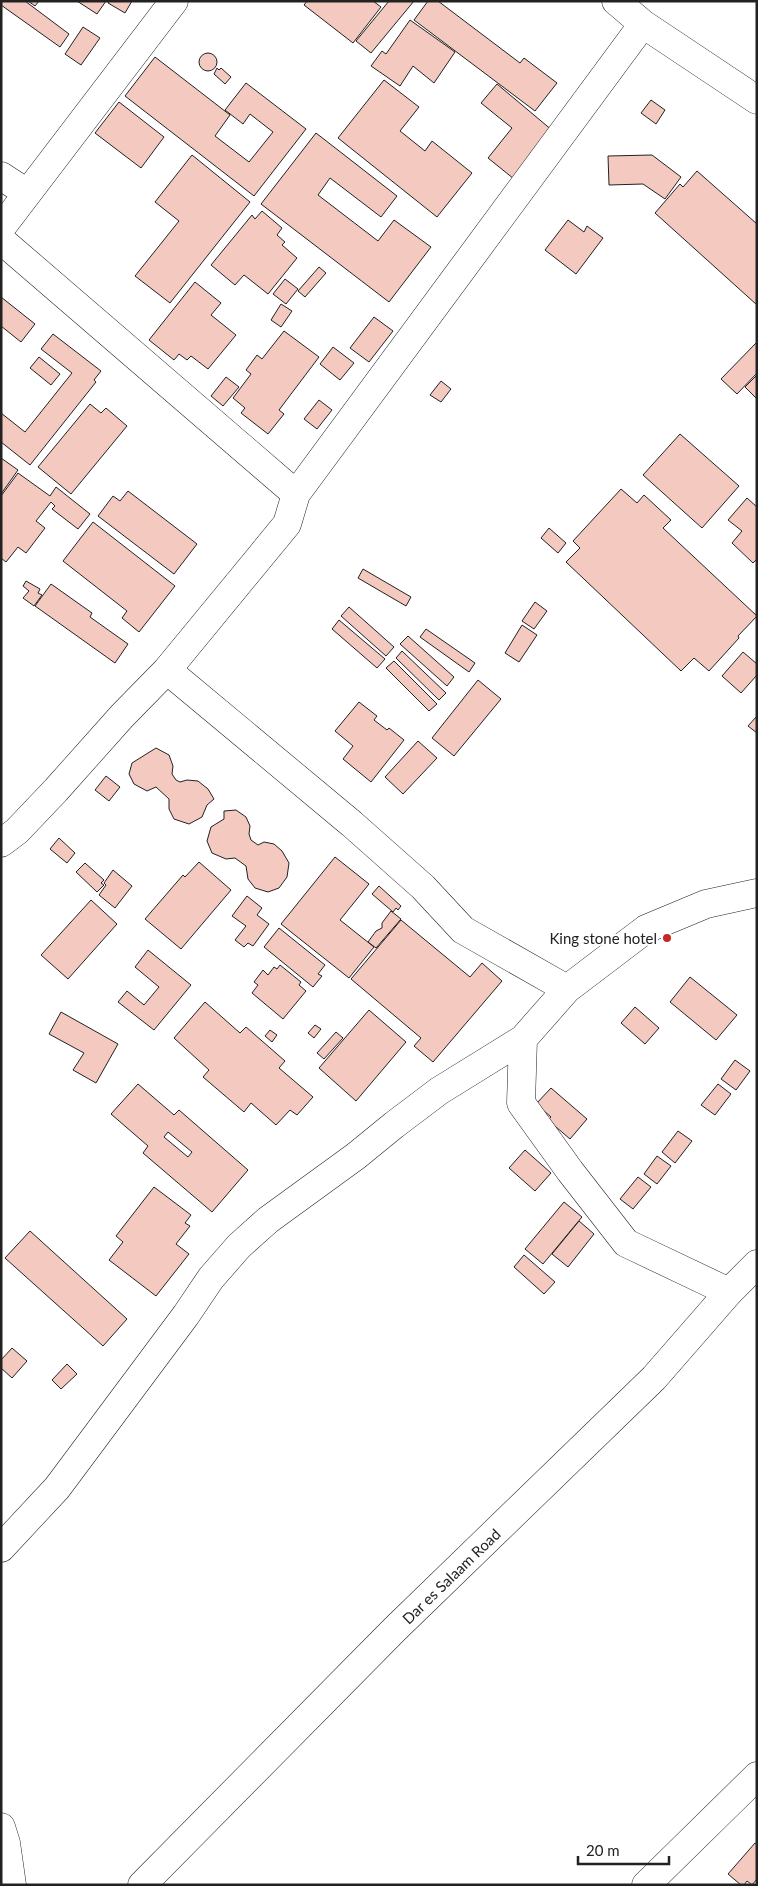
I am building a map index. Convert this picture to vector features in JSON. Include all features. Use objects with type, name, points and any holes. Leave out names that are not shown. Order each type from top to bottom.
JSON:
[{"type":"main road","points":[[1,228],[174,1]]},
{"type":"main road","points":[[616,1],[643,24],[757,100]]},
{"type":"main road","points":[[1,844],[17,831],[43,804],[122,716],[167,670],[287,524],[296,494],[643,24]]},
{"type":"main road","points":[[1,176],[27,193]]},
{"type":"main road","points":[[1,240],[296,494]]},
{"type":"main road","points":[[167,670],[352,824],[423,886],[463,930],[567,989]]},
{"type":"main road","points":[[1,1548],[57,1488],[186,1315],[211,1278],[239,1246],[268,1220],[356,1156],[394,1124],[439,1091],[523,1039],[567,989],[646,929],[706,904],[757,893]]},
{"type":"main road","points":[[523,1039],[521,1103],[570,1172],[626,1243],[729,1292]]},
{"type":"main road","name":"Dar es Salaam Road","points":[[142,1885],[395,1630],[654,1378],[729,1292],[757,1264]]},
{"type":"main road","points":[[646,1885],[757,1776]]},
{"type":"main road","points":[[1,1827],[6,1843],[12,1885]]},
{"type":"building","points":[[1,1],[25,1],[69,34],[60,47],[1,5]]},
{"type":"building","points":[[28,1],[39,1],[35,6]]},
{"type":"building","points":[[77,1],[106,1],[97,14]]},
{"type":"building","points":[[109,1],[132,1],[125,13],[108,3]]},
{"type":"building","points":[[307,1],[373,1],[381,7],[353,43],[304,5]]},
{"type":"building","points":[[389,1],[414,1],[371,53],[356,41]]},
{"type":"building","points":[[428,1],[438,1],[520,63],[524,58],[557,83],[535,111],[414,20]]},
{"type":"building","points":[[410,20],[455,52],[434,83],[413,66],[400,86],[371,66],[382,51],[386,54]]},
{"type":"building","points":[[83,27],[100,38],[81,65],[65,54]]},
{"type":"building","points":[[208,53],[214,56],[217,62],[214,68],[208,71],[202,68],[199,62],[202,56]]},
{"type":"building","points":[[155,57],[230,115],[215,136],[249,162],[273,132],[250,114],[243,124],[225,110],[246,83],[306,129],[254,196],[125,96]]},
{"type":"building","points":[[217,68],[219,70],[221,68],[231,77],[225,84],[214,74]]},
{"type":"building","points":[[384,80],[419,107],[400,131],[425,151],[432,141],[472,173],[437,217],[338,138]]},
{"type":"building","points":[[497,84],[553,131],[514,179],[488,158],[512,128],[481,103]]},
{"type":"building","points":[[651,100],[665,110],[656,124],[641,113]]},
{"type":"building","points":[[119,102],[164,137],[141,168],[95,133]]},
{"type":"building","points":[[316,133],[397,196],[381,217],[330,178],[318,195],[378,241],[394,220],[431,247],[389,302],[261,204]]},
{"type":"building","points":[[192,155],[250,202],[170,303],[135,276],[179,221],[155,202]]},
{"type":"building","points":[[652,155],[681,177],[665,199],[643,184],[609,185],[608,156]]},
{"type":"building","points":[[697,171],[757,224],[757,305],[655,213],[680,184],[683,187]]},
{"type":"building","points":[[262,211],[282,228],[277,235],[285,242],[282,245],[297,258],[268,294],[244,275],[235,285],[211,265],[252,215],[255,219]]},
{"type":"building","points":[[568,220],[584,232],[587,226],[603,238],[576,274],[545,250]]},
{"type":"building","points":[[319,267],[326,273],[305,297],[298,291]]},
{"type":"building","points":[[285,279],[298,289],[286,304],[273,294]]},
{"type":"building","points":[[195,282],[221,303],[211,315],[236,335],[208,369],[191,356],[187,360],[179,354],[174,360],[149,340]]},
{"type":"building","points":[[1,297],[35,324],[21,342],[1,326]]},
{"type":"building","points":[[281,304],[292,311],[281,327],[271,320]]},
{"type":"building","points":[[374,317],[393,331],[369,362],[350,348]]},
{"type":"building","points":[[284,331],[319,357],[279,410],[284,414],[268,434],[241,413],[245,408],[233,398],[251,374],[246,370],[257,355],[262,359]]},
{"type":"building","points":[[53,334],[101,371],[94,380],[96,382],[30,465],[1,442],[1,413],[25,432],[72,373],[41,349]]},
{"type":"building","points":[[757,342],[757,373],[737,394],[721,379]]},
{"type":"building","points":[[333,347],[354,363],[340,380],[320,364]]},
{"type":"building","points":[[39,357],[60,374],[51,385],[30,368]]},
{"type":"building","points":[[757,375],[757,399],[745,387]]},
{"type":"building","points":[[226,377],[239,387],[223,406],[211,396]]},
{"type":"building","points":[[441,381],[451,389],[441,402],[430,395]]},
{"type":"building","points":[[319,400],[332,410],[317,429],[304,419]]},
{"type":"building","points":[[90,404],[101,413],[106,408],[127,426],[71,494],[38,467]]},
{"type":"building","points":[[680,434],[739,486],[702,528],[643,475]]},
{"type":"building","points":[[1,458],[18,470],[1,494]]},
{"type":"building","points":[[18,473],[50,496],[56,487],[90,514],[78,529],[52,509],[55,506],[51,502],[36,521],[45,528],[26,553],[18,547],[6,562],[1,558],[1,496]]},
{"type":"building","points":[[621,489],[637,503],[644,495],[671,520],[663,528],[757,616],[709,671],[694,658],[681,671],[566,562],[580,548],[573,541]]},
{"type":"building","points":[[128,491],[197,544],[174,574],[98,516],[113,496],[120,501]]},
{"type":"building","points":[[747,498],[757,507],[757,559],[753,563],[732,543],[742,531],[728,520]]},
{"type":"building","points":[[93,522],[175,586],[139,632],[122,618],[127,611],[63,561]]},
{"type":"building","points":[[549,528],[566,543],[558,553],[541,538]]},
{"type":"building","points":[[363,569],[411,597],[406,606],[358,578]]},
{"type":"building","points":[[26,581],[40,589],[38,593],[42,595],[34,606],[23,598],[29,591],[23,586]]},
{"type":"building","points":[[51,584],[92,613],[90,617],[128,644],[115,663],[35,606]]},
{"type":"building","points":[[535,602],[547,611],[534,629],[522,621]]},
{"type":"building","points":[[349,607],[394,647],[386,656],[341,616]]},
{"type":"building","points":[[339,620],[385,659],[377,668],[332,629]]},
{"type":"building","points":[[522,625],[537,635],[519,662],[505,653]]},
{"type":"building","points":[[426,629],[475,663],[469,672],[420,637]]},
{"type":"building","points":[[408,636],[454,677],[447,686],[400,644]]},
{"type":"building","points":[[402,651],[446,693],[439,700],[396,658]]},
{"type":"building","points":[[743,652],[757,664],[757,675],[741,693],[722,676]]},
{"type":"building","points":[[394,661],[437,704],[429,711],[386,668]]},
{"type":"building","points":[[478,680],[501,699],[454,756],[432,738]]},
{"type":"building","points":[[359,702],[377,716],[374,720],[387,730],[389,728],[404,740],[371,782],[343,759],[353,746],[335,731]]},
{"type":"building","points":[[757,716],[757,733],[748,726]]},
{"type":"building","points":[[418,741],[437,758],[403,794],[385,777]]},
{"type":"building","points":[[156,748],[169,755],[173,766],[172,774],[176,780],[180,782],[187,780],[198,781],[208,789],[214,799],[207,805],[202,817],[189,824],[174,819],[169,809],[169,799],[156,787],[147,791],[134,784],[129,774],[132,763]]},
{"type":"building","points":[[106,776],[120,787],[109,801],[95,790]]},
{"type":"building","points":[[236,810],[246,817],[250,826],[249,834],[251,840],[258,845],[264,842],[274,844],[282,851],[289,863],[287,877],[279,888],[268,892],[255,888],[248,879],[246,866],[235,858],[226,859],[212,853],[207,841],[211,827],[224,819],[224,811]]},
{"type":"building","points":[[59,838],[75,853],[67,863],[50,849]]},
{"type":"building","points":[[335,857],[369,884],[340,920],[374,947],[349,978],[281,924]]},
{"type":"building","points":[[199,862],[231,890],[181,949],[145,919],[183,875],[185,877]]},
{"type":"building","points":[[85,863],[104,880],[101,883],[104,885],[97,892],[76,872]]},
{"type":"building","points":[[113,870],[132,886],[115,908],[99,895],[106,885],[104,883]]},
{"type":"building","points":[[379,886],[401,906],[398,910],[396,908],[393,912],[372,894]]},
{"type":"building","points":[[247,896],[262,908],[257,915],[269,924],[253,946],[248,943],[244,947],[235,940],[246,926],[232,916]]},
{"type":"building","points":[[91,900],[117,924],[68,979],[41,955]]},
{"type":"building","points":[[391,911],[401,919],[376,948],[368,942],[376,931],[382,928],[382,923]]},
{"type":"building","points":[[401,920],[470,977],[482,963],[502,981],[433,1062],[414,1046],[421,1038],[351,979]]},
{"type":"building","points":[[279,928],[325,965],[318,974],[322,976],[313,987],[264,947]]},
{"type":"building","points":[[148,950],[191,985],[154,1030],[118,1002],[127,991],[144,1005],[159,987],[135,967]]},
{"type":"building","points":[[280,965],[301,982],[299,985],[306,991],[283,1019],[252,993],[258,985],[254,982],[263,970],[268,975],[274,967],[277,969]]},
{"type":"building","points":[[690,977],[737,1015],[716,1040],[670,1002]]},
{"type":"building","points":[[205,1002],[240,1033],[246,1027],[285,1061],[279,1068],[313,1097],[297,1115],[290,1110],[276,1125],[251,1103],[244,1112],[203,1077],[209,1070],[174,1038]]},
{"type":"building","points":[[635,1007],[659,1028],[645,1044],[621,1023]]},
{"type":"building","points":[[369,1010],[406,1042],[356,1101],[319,1068]]},
{"type":"building","points":[[61,1012],[118,1044],[96,1083],[73,1070],[84,1053],[49,1034]]},
{"type":"building","points":[[315,1025],[321,1029],[314,1038],[308,1033]]},
{"type":"building","points":[[270,1030],[277,1035],[272,1042],[265,1036]]},
{"type":"building","points":[[336,1032],[343,1038],[324,1059],[317,1053]]},
{"type":"building","points":[[735,1060],[750,1071],[736,1090],[721,1079]]},
{"type":"building","points":[[138,1084],[174,1115],[179,1110],[248,1170],[212,1212],[143,1153],[148,1146],[111,1114]],"holes":[[[168,1132],[192,1152],[188,1157],[164,1137]]]},
{"type":"building","points":[[718,1084],[731,1094],[715,1115],[701,1105]]},
{"type":"building","points":[[551,1088],[587,1119],[570,1139],[548,1120],[551,1117],[536,1104]]},
{"type":"building","points":[[678,1131],[692,1141],[675,1163],[662,1152]]},
{"type":"building","points":[[525,1150],[551,1173],[535,1191],[509,1168]]},
{"type":"building","points":[[657,1156],[671,1166],[657,1184],[644,1174]]},
{"type":"building","points":[[638,1177],[651,1187],[633,1209],[620,1199]]},
{"type":"building","points":[[154,1187],[191,1215],[185,1223],[190,1226],[176,1244],[189,1254],[156,1296],[109,1260],[123,1242],[116,1236]]},
{"type":"building","points":[[564,1202],[582,1217],[543,1264],[525,1249]]},
{"type":"building","points":[[579,1221],[594,1234],[568,1267],[552,1254]]},
{"type":"building","points":[[30,1231],[127,1319],[103,1346],[5,1258]]},
{"type":"building","points":[[524,1255],[555,1282],[544,1294],[514,1267]]},
{"type":"building","points":[[12,1348],[27,1361],[12,1378],[1,1368],[1,1360]]},
{"type":"building","points":[[67,1364],[77,1374],[61,1389],[52,1380]]},
{"type":"building","points":[[755,1843],[757,1844],[757,1879],[752,1885],[747,1881],[744,1885],[741,1885],[728,1874]]},
{"type":"place","name":"King stone hotel","points":[[667,938]]}]
